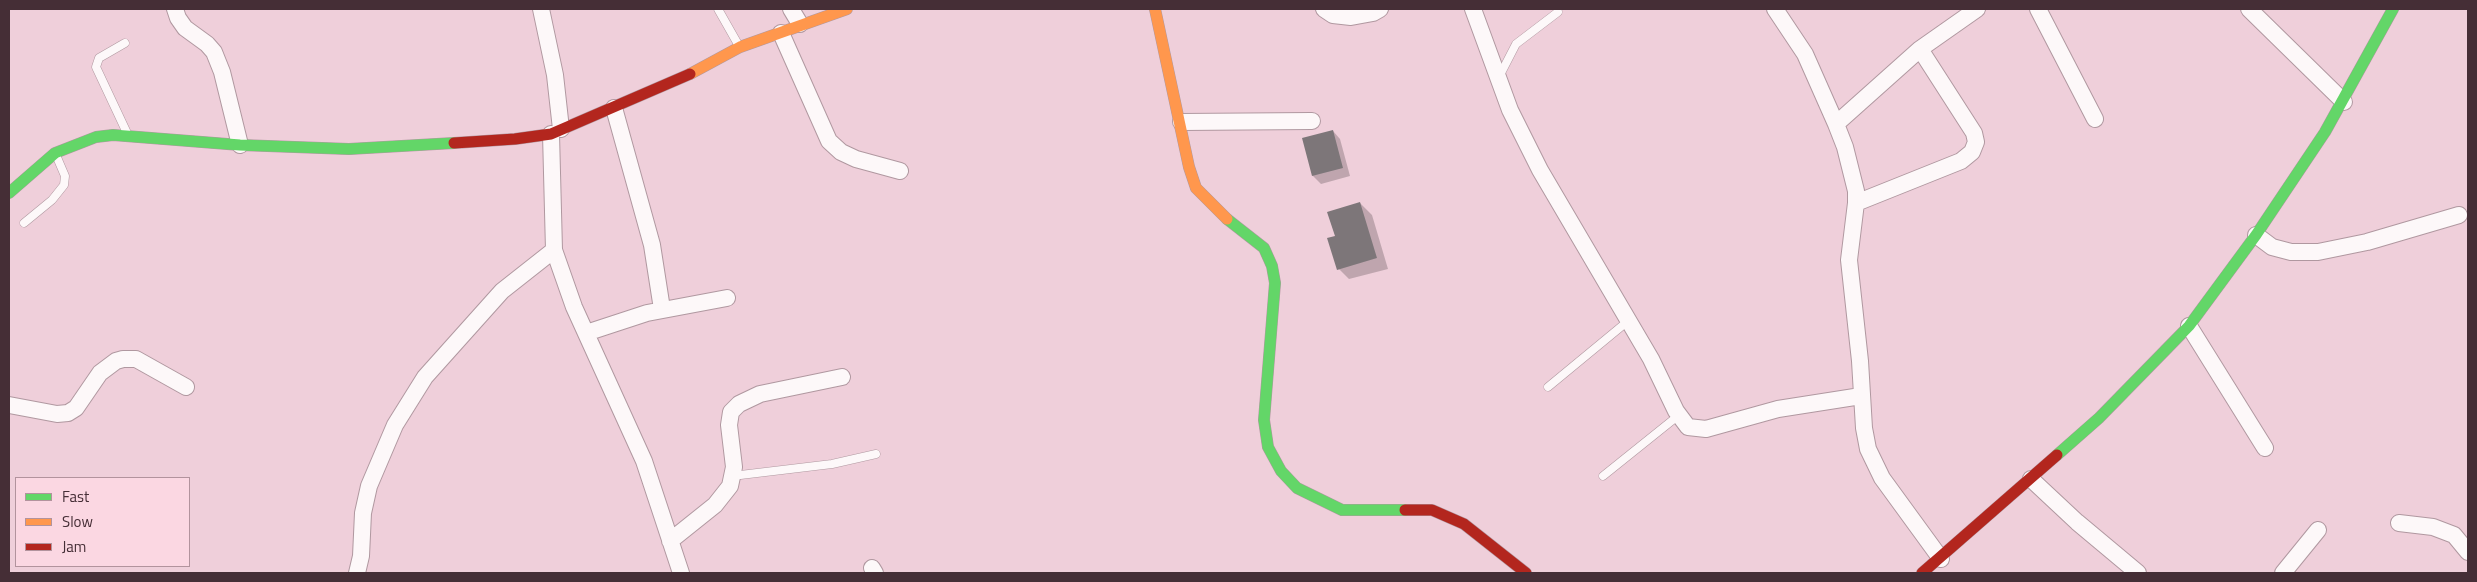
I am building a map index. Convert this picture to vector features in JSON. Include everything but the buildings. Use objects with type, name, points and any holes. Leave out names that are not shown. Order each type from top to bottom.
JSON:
[{"type":"street","points":[[175,9],[178,18],[185,28],[207,44],[214,52],[222,72],[240,145]]},
{"type":"street","points":[[541,9],[555,74],[554,250],[586,334],[644,461],[681,573]]},
{"type":"street","points":[[791,9],[800,24]]},
{"type":"street","points":[[9,193],[55,153],[96,137],[128,135],[240,145],[349,149],[515,139],[556,132],[684,77],[740,47],[800,24],[847,9]]},
{"type":"street","points":[[1154,9],[1181,122],[1189,167],[1196,188],[1220,214],[1264,248],[1272,266],[1275,283],[1264,420],[1268,447],[1281,471],[1297,488],[1342,510],[1407,508],[1432,510],[1464,524],[1526,573]]},
{"type":"street","points":[[1324,9],[1333,15],[1351,17],[1373,13],[1380,9]]},
{"type":"street","points":[[1473,9],[1510,110],[1540,170],[1651,359],[1679,414],[1688,427],[1706,429],[1778,409],[1861,396]]},
{"type":"street","points":[[1836,124],[1920,49],[1976,9]]},
{"type":"street","points":[[2038,9],[2095,119]]},
{"type":"street","points":[[2249,9],[2344,102]]},
{"type":"street","points":[[1922,573],[1941,559],[2099,418],[2188,326],[2256,235],[2344,102],[2393,9]]},
{"type":"street","points":[[1778,10],[1805,54],[1836,124],[1845,148],[1856,191],[1849,260],[1860,361],[1861,396],[1868,449],[1882,478],[1941,559]]},
{"type":"street","points":[[780,33],[829,141],[841,152],[856,159],[900,171]]},
{"type":"street","points":[[1856,203],[1961,162],[1972,152],[1976,142],[1974,133],[1920,49]]},
{"type":"street","points":[[614,108],[652,245],[662,309]]},
{"type":"street","points":[[1181,122],[1312,121]]},
{"type":"street","points":[[2256,235],[2272,247],[2291,252],[2318,252],[2367,242],[2459,215]]},
{"type":"street","points":[[357,573],[361,556],[363,513],[369,486],[395,425],[425,377],[502,291],[554,250]]},
{"type":"street","points":[[586,334],[662,309],[727,298]]},
{"type":"street","points":[[2188,326],[2265,448]]},
{"type":"street","points":[[9,405],[57,414],[68,413],[76,408],[100,374],[116,361],[124,359],[136,359],[186,387]]},
{"type":"street","points":[[670,541],[715,505],[730,486],[734,454],[729,425],[731,412],[739,404],[760,394],[842,377]]},
{"type":"street","points":[[2031,478],[2077,522],[2138,573]]},
{"type":"street","points":[[2398,523],[2433,527],[2454,535],[2468,552]]},
{"type":"street","points":[[2283,573],[2318,530]]},
{"type":"lane","points":[[718,9],[740,47]]},
{"type":"lane","points":[[1498,78],[1516,44],[1558,12]]},
{"type":"lane","points":[[125,42],[99,58],[96,67],[128,135]]},
{"type":"lane","points":[[24,223],[52,200],[64,185],[65,176],[55,153]]},
{"type":"lane","points":[[1548,387],[1628,320]]},
{"type":"lane","points":[[1603,476],[1679,414]]},
{"type":"lane","points":[[732,476],[832,464],[876,454]]},
{"type":"traffic: fast","points":[[2057,455],[2099,418],[2189,326],[2256,235],[2325,132],[2393,9]]},
{"type":"traffic: fast","points":[[9,193],[55,153],[96,137],[113,135],[240,145],[349,149],[454,143]]},
{"type":"traffic: fast","points":[[1227,219],[1264,248],[1272,266],[1275,283],[1264,420],[1268,447],[1281,471],[1297,488],[1342,510],[1405,510]]},
{"type":"traffic: slow","points":[[690,74],[740,47],[847,9]]},
{"type":"traffic: slow","points":[[1155,9],[1189,167],[1196,188],[1227,219]]},
{"type":"traffic: jam","points":[[454,143],[515,139],[551,134],[690,74]]},
{"type":"traffic: jam","points":[[1922,573],[2057,455]]},
{"type":"traffic: jam","points":[[1405,510],[1432,510],[1464,524],[1526,573]]}]
